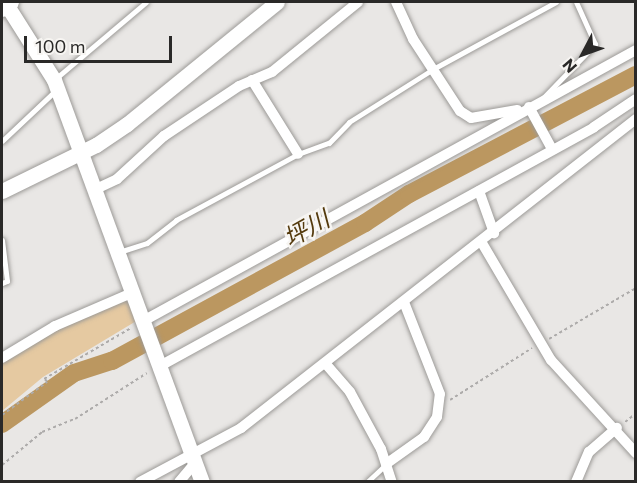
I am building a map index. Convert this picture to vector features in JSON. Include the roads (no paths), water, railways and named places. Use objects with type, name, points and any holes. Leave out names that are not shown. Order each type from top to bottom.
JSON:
[{"type":"street","points":[[2,190],[82,150],[188,79],[277,2]]},
{"type":"street","points":[[96,189],[117,179],[164,136],[252,80],[272,72],[358,2]]},
{"type":"street","points":[[396,2],[433,69],[460,111],[471,118],[530,110]]},
{"type":"street","points":[[5,4],[55,85],[82,150],[202,482]]},
{"type":"street","points":[[146,323],[530,110],[541,100],[636,50]]},
{"type":"street","points":[[252,80],[298,154]]},
{"type":"street","points":[[159,363],[479,191],[550,146],[636,99]]},
{"type":"street","points":[[530,110],[550,146]]},
{"type":"street","points":[[140,482],[194,460],[241,428],[482,243],[636,119]]},
{"type":"street","points":[[479,191],[494,233]]},
{"type":"street","points":[[482,243],[551,360],[617,428],[636,453]]},
{"type":"street","points":[[2,358],[56,326],[134,292]]},
{"type":"street","points":[[386,464],[424,437],[437,417],[440,394],[404,302]]},
{"type":"street","points":[[325,363],[350,392],[386,464],[392,482]]},
{"type":"street","points":[[576,482],[589,452],[617,428]]},
{"type":"street","points":[[179,482],[194,460]]},
{"type":"lane","points":[[2,141],[55,85],[146,2]]},
{"type":"lane","points":[[119,252],[147,243],[176,220],[298,154],[329,143],[350,122],[433,69],[556,2]]},
{"type":"lane","points":[[541,100],[595,44],[576,2]]},
{"type":"lane","points":[[2,240],[7,281],[2,283]]},
{"type":"lane","points":[[367,482],[386,464]]},
{"type":"waterway","name":"坪川","points":[[2,424],[74,373],[112,361],[365,223],[409,194],[636,75]]}]
